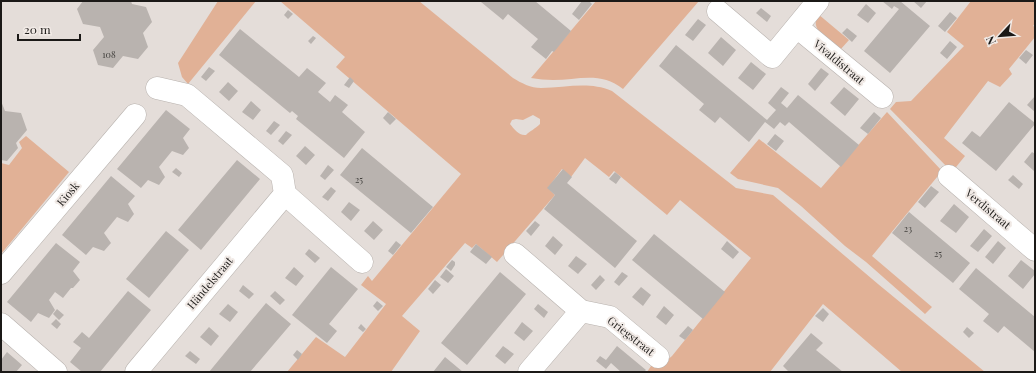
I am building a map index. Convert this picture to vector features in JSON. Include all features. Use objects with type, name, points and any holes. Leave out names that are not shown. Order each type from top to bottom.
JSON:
[{"type":"street","points":[[718,12],[772,57],[818,1]]},
{"type":"street","name":"Vivaldistraat","points":[[797,27],[882,97]]},
{"type":"street","points":[[157,88],[187,95],[282,175],[285,194],[362,262]]},
{"type":"street","name":"Kiosk","points":[[1,273],[135,115]]},
{"type":"street","name":"Verdistraat","points":[[949,176],[1032,241]]},
{"type":"street","name":"Händelstraat","points":[[136,372],[285,194]]},
{"type":"street","points":[[515,254],[581,312],[529,372]]},
{"type":"street","name":"Griegstraat","points":[[581,312],[610,317],[658,357]]},
{"type":"street","points":[[1,324],[56,372]]},
{"type":"shaded area","points":[[218,1],[256,1],[188,84],[182,77],[178,63]]},
{"type":"shaded area","points":[[280,1],[419,1],[513,78],[523,83],[541,88],[594,86],[612,91],[736,188],[773,195],[985,372],[902,372],[823,304],[770,372],[647,372],[653,363],[658,368],[672,356],[751,258],[680,200],[667,215],[614,171],[609,177],[585,158],[571,177],[562,169],[548,188],[555,195],[497,262],[476,244],[472,248],[465,243],[402,316],[420,331],[391,372],[287,372],[316,337],[345,357],[386,304],[361,285],[368,276],[372,281],[461,174],[336,67],[345,57]],"holes":[[[533,115],[540,119],[540,124],[526,135],[519,133],[510,124],[512,120],[523,120]]]},
{"type":"shaded area","points":[[596,1],[699,1],[623,89],[615,83],[598,78],[545,80],[531,78]]},
{"type":"shaded area","points":[[971,1],[1035,1],[1035,23],[1033,26],[1035,27],[1035,37],[1009,69],[1012,74],[1000,87],[988,81],[944,138],[965,156],[952,172],[890,109],[896,102],[911,101],[964,46],[947,32]]},
{"type":"shaded area","points":[[818,14],[849,40],[840,50],[828,41],[817,29],[816,20]]},
{"type":"shaded area","points":[[887,112],[942,171],[872,256],[932,307],[925,314],[866,262],[845,246],[801,206],[778,188],[738,179],[730,173],[759,139],[821,188]]},
{"type":"shaded area","points":[[26,136],[69,172],[1,254],[1,163],[9,165],[22,148],[19,142]]},
{"type":"building","points":[[83,1],[131,1],[132,4],[146,7],[152,22],[143,33],[148,47],[138,59],[123,56],[113,68],[98,65],[93,50],[104,37],[100,27],[83,24],[77,9]]},
{"type":"building","points":[[535,1],[571,31],[554,52],[552,51],[546,59],[531,47],[538,39],[508,14],[503,20],[481,2]]},
{"type":"building","points":[[582,1],[589,1],[592,4],[579,20],[572,14]]},
{"type":"building","points":[[882,1],[900,1],[930,26],[890,73],[864,51],[899,9],[894,6],[892,9]]},
{"type":"building","points":[[913,1],[927,1],[921,8]]},
{"type":"building","points":[[866,4],[876,13],[868,23],[857,15]]},
{"type":"building","points":[[761,8],[771,16],[767,22],[756,13]]},
{"type":"building","points":[[288,10],[293,14],[288,19],[284,15]]},
{"type":"building","points":[[950,12],[957,18],[945,32],[938,26]]},
{"type":"building","points":[[698,19],[706,25],[693,41],[685,35]]},
{"type":"building","points":[[847,28],[857,36],[852,42],[842,33]]},
{"type":"building","points":[[240,29],[299,77],[307,68],[326,83],[318,92],[330,102],[335,95],[348,105],[342,112],[365,132],[344,158],[296,119],[298,116],[292,111],[290,113],[219,55]]},
{"type":"building","points":[[313,36],[316,38],[311,44],[308,41]]},
{"type":"building","points":[[721,37],[736,50],[723,66],[708,53]]},
{"type":"building","points":[[950,41],[957,47],[947,59],[940,53]]},
{"type":"building","points":[[676,45],[767,120],[776,110],[768,103],[781,87],[789,93],[781,103],[787,108],[798,95],[859,145],[841,167],[789,122],[785,126],[780,122],[774,129],[765,122],[749,142],[720,117],[715,123],[699,110],[704,104],[659,66]]},
{"type":"building","points":[[1026,50],[1033,55],[1026,64],[1019,58]]},
{"type":"building","points":[[751,62],[766,74],[753,90],[738,78]]},
{"type":"building","points":[[209,67],[215,71],[206,81],[201,77]]},
{"type":"building","points":[[821,68],[829,74],[815,91],[808,84]]},
{"type":"building","points":[[350,77],[354,81],[349,88],[344,85]]},
{"type":"building","points":[[228,82],[238,91],[229,101],[219,92]]},
{"type":"building","points":[[844,87],[859,99],[845,116],[830,103]]},
{"type":"building","points":[[1035,96],[1035,112],[1027,105]]},
{"type":"building","points":[[1,101],[5,111],[21,113],[27,130],[16,143],[18,148],[7,161],[1,160]]},
{"type":"building","points":[[251,101],[261,110],[253,120],[242,112]]},
{"type":"building","points":[[1009,102],[1035,124],[996,171],[962,143],[972,131],[980,137]]},
{"type":"building","points":[[166,110],[190,129],[183,138],[189,148],[183,155],[172,151],[159,167],[165,177],[159,185],[148,180],[141,188],[117,169]]},
{"type":"building","points":[[388,112],[396,119],[390,125],[383,118]]},
{"type":"building","points":[[874,112],[881,118],[868,134],[860,128]]},
{"type":"building","points":[[274,121],[280,125],[271,135],[266,131]]},
{"type":"building","points":[[286,131],[292,135],[283,145],[278,141]]},
{"type":"building","points":[[775,134],[784,141],[776,151],[767,144]]},
{"type":"building","points":[[305,146],[315,155],[306,165],[296,156]]},
{"type":"building","points":[[362,148],[433,207],[411,233],[340,175]]},
{"type":"building","points":[[1032,152],[1035,154],[1034,171],[1024,162]]},
{"type":"building","points":[[237,160],[260,179],[201,250],[178,230]]},
{"type":"building","points":[[328,165],[334,170],[325,180],[320,176]]},
{"type":"building","points":[[176,168],[182,173],[179,177],[172,172]]},
{"type":"building","points":[[563,169],[572,177],[567,183],[637,241],[615,268],[544,209],[555,195],[547,188]]},
{"type":"building","points":[[615,172],[621,177],[616,184],[609,179]]},
{"type":"building","points":[[1013,175],[1023,184],[1019,189],[1008,180]]},
{"type":"building","points":[[111,176],[135,196],[128,204],[134,214],[128,222],[117,217],[104,233],[111,243],[104,251],[93,247],[86,255],[62,235]]},
{"type":"building","points":[[931,186],[939,192],[925,208],[918,202]]},
{"type":"building","points":[[331,187],[336,191],[328,201],[322,197]]},
{"type":"building","points":[[349,202],[360,210],[351,221],[341,212]]},
{"type":"building","points":[[954,204],[969,217],[956,233],[940,221]]},
{"type":"building","points":[[909,212],[970,263],[953,283],[892,233]]},
{"type":"building","points":[[373,221],[383,230],[374,240],[364,231]]},
{"type":"building","points":[[535,221],[540,225],[531,236],[526,231]]},
{"type":"building","points":[[984,229],[992,236],[978,252],[970,246]]},
{"type":"building","points":[[166,231],[189,250],[149,298],[126,279]]},
{"type":"building","points":[[654,234],[725,292],[703,319],[632,260]]},
{"type":"building","points":[[553,236],[563,245],[555,255],[545,246]]},
{"type":"building","points":[[396,241],[401,245],[393,255],[388,251]]},
{"type":"building","points":[[727,241],[739,252],[733,259],[721,249]]},
{"type":"building","points":[[998,241],[1006,248],[993,264],[985,257]]},
{"type":"building","points":[[56,243],[80,262],[73,271],[80,280],[63,298],[55,292],[49,300],[55,310],[49,318],[38,313],[31,322],[7,302]]},
{"type":"building","points":[[476,244],[492,257],[486,264],[470,252]]},
{"type":"building","points":[[309,249],[320,258],[315,263],[305,254]]},
{"type":"building","points":[[576,256],[587,264],[578,274],[568,266]]},
{"type":"building","points":[[452,260],[455,262],[455,265],[451,271],[446,267]]},
{"type":"building","points":[[1021,260],[1035,271],[1035,274],[1023,289],[1008,276]]},
{"type":"building","points":[[294,267],[304,276],[296,286],[285,278]]},
{"type":"building","points":[[331,267],[358,289],[329,324],[337,331],[327,343],[292,315]]},
{"type":"building","points":[[976,268],[1035,317],[1035,352],[1004,326],[998,333],[983,321],[989,314],[959,289]]},
{"type":"building","points":[[446,269],[454,276],[448,283],[440,277]]},
{"type":"building","points":[[500,272],[526,294],[467,365],[441,343]]},
{"type":"building","points":[[622,272],[628,276],[619,286],[614,282]]},
{"type":"building","points":[[600,275],[605,280],[596,290],[591,285]]},
{"type":"building","points":[[435,280],[441,285],[433,294],[428,289]]},
{"type":"building","points":[[243,285],[254,294],[249,299],[239,291]]},
{"type":"building","points":[[641,287],[651,295],[643,306],[632,297]]},
{"type":"building","points":[[128,291],[151,310],[100,372],[82,372],[70,362],[81,348],[73,342],[82,332],[89,338]]},
{"type":"building","points":[[275,291],[285,300],[280,305],[270,296]]},
{"type":"building","points":[[377,301],[383,306],[378,311],[373,306]]},
{"type":"building","points":[[266,303],[291,324],[250,372],[209,372]]},
{"type":"building","points":[[228,304],[238,312],[230,322],[219,314]]},
{"type":"building","points":[[538,304],[548,312],[544,318],[534,309]]},
{"type":"building","points":[[664,306],[674,315],[666,325],[656,317]]},
{"type":"building","points":[[823,308],[829,314],[823,322],[815,316]]},
{"type":"building","points":[[57,309],[64,315],[59,320],[53,314]]},
{"type":"building","points":[[56,319],[61,324],[57,329],[51,324]]},
{"type":"building","points":[[522,322],[533,331],[524,341],[514,333]]},
{"type":"building","points":[[361,324],[366,329],[363,332],[358,328]]},
{"type":"building","points":[[688,326],[693,330],[685,340],[679,336]]},
{"type":"building","points":[[209,327],[219,336],[211,346],[200,337]]},
{"type":"building","points":[[967,327],[974,333],[969,338],[963,332]]},
{"type":"building","points":[[811,333],[823,343],[816,350],[843,372],[789,372],[783,366]]},
{"type":"building","points":[[503,346],[514,354],[505,364],[495,356]]},
{"type":"building","points":[[617,346],[646,370],[644,372],[621,372],[611,363],[606,369],[596,361],[600,356],[606,360]]},
{"type":"building","points":[[297,350],[302,354],[298,360],[293,355]]},
{"type":"building","points":[[190,351],[200,359],[196,364],[185,356]]},
{"type":"building","points":[[7,352],[22,365],[16,372],[1,372],[1,360]]},
{"type":"building","points":[[445,357],[463,372],[433,372]]}]
